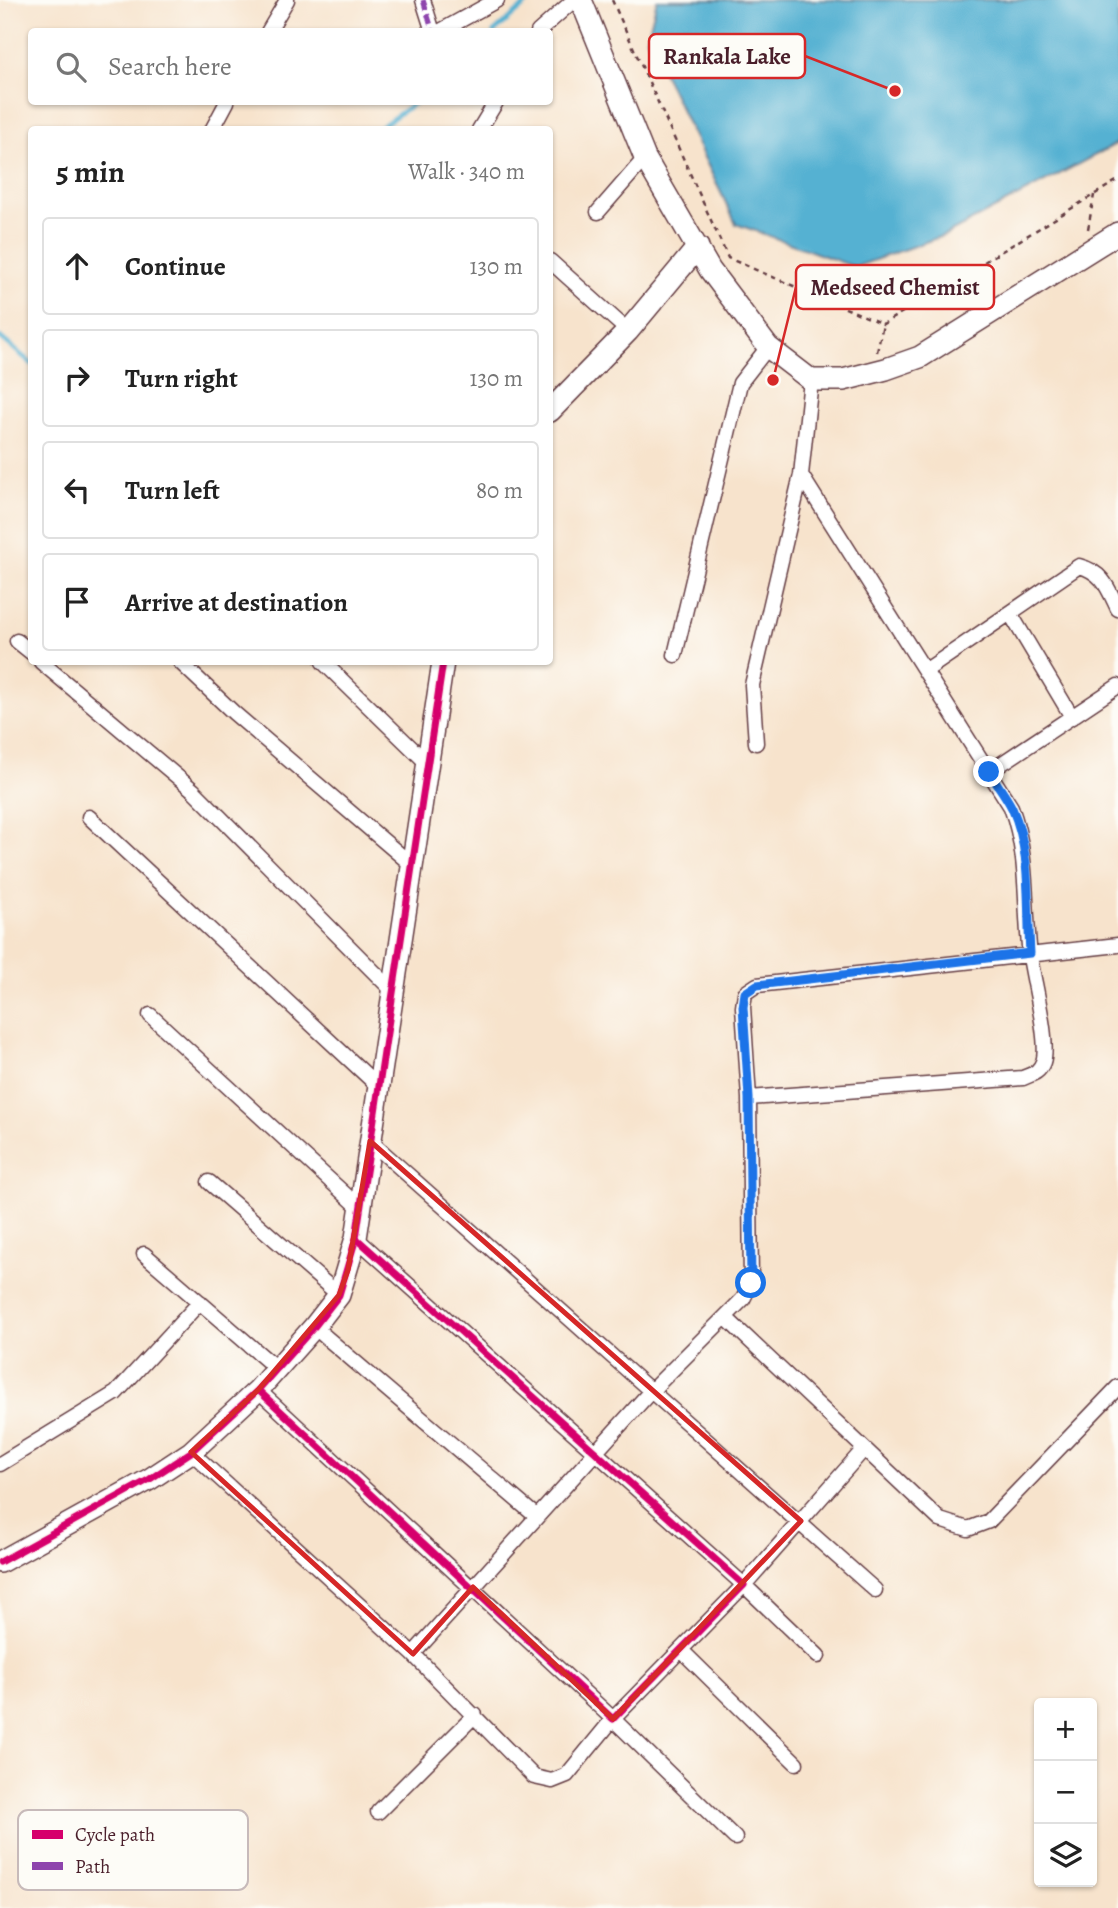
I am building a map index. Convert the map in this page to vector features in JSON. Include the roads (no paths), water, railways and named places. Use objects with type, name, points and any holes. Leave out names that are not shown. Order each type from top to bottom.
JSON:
[{"type":"street","points":[[270,28],[287,0]]},
{"type":"street","points":[[423,0],[432,28]]},
{"type":"street","points":[[446,28],[497,0]]},
{"type":"street","points":[[542,28],[574,0]]},
{"type":"street","points":[[581,0],[645,158],[698,247],[731,301],[768,347],[811,380],[843,380],[920,357],[1118,233]]},
{"type":"street","points":[[214,126],[225,105]]},
{"type":"street","points":[[481,126],[494,105]]},
{"type":"street","points":[[598,212],[645,158]]},
{"type":"street","points":[[553,408],[628,331],[698,247]]},
{"type":"street","points":[[553,264],[628,331]]},
{"type":"street","points":[[675,654],[740,383],[768,347]]},
{"type":"street","points":[[756,743],[752,685],[801,475],[811,380]]},
{"type":"street","points":[[749,1098],[1023,1078],[1038,1072],[1044,1061],[1044,1042],[1030,953],[1025,867],[1018,824],[1012,807],[801,475]]},
{"type":"street","points":[[925,671],[1079,566],[1094,570],[1106,583],[1118,609]]},
{"type":"street","points":[[1010,613],[1072,717]]},
{"type":"street","points":[[17,641],[28,650]]},
{"type":"street","points":[[45,665],[193,790],[393,991]]},
{"type":"street","points":[[183,665],[234,713],[412,865]]},
{"type":"street","points":[[326,665],[427,763]]},
{"type":"street","points":[[0,1562],[150,1479],[191,1452],[258,1390],[339,1295],[356,1238],[443,665]]},
{"type":"street","points":[[989,772],[1118,686]]},
{"type":"street","points":[[89,817],[379,1087]]},
{"type":"street","points":[[413,1654],[651,1391],[743,1299],[751,1283],[749,1098],[743,1007],[745,993],[757,985],[1118,945]]},
{"type":"street","points":[[150,1015],[360,1208]]},
{"type":"street","points":[[370,1141],[801,1521],[875,1590]]},
{"type":"street","points":[[209,1182],[339,1295]]},
{"type":"street","points":[[356,1238],[744,1585],[818,1656]]},
{"type":"street","points":[[144,1254],[277,1369]]},
{"type":"street","points":[[0,1464],[116,1393],[200,1302]]},
{"type":"street","points":[[726,1317],[940,1520],[968,1529],[989,1521],[1118,1387]]},
{"type":"street","points":[[314,1327],[537,1517]]},
{"type":"street","points":[[258,1390],[473,1587],[735,1838]]},
{"type":"street","points":[[191,1452],[413,1654],[534,1777],[552,1781],[567,1775],[613,1719],[744,1585],[864,1449]]},
{"type":"street","points":[[681,1650],[796,1763]]},
{"type":"street","points":[[378,1812],[475,1715]]},
{"type":"water","points":[[657,0],[1118,0],[1118,143],[945,235],[855,267],[736,224],[647,39]]},
{"type":"waterway","points":[[499,28],[531,0]]},
{"type":"waterway","points":[[382,126],[412,105]]},
{"type":"waterway","points":[[0,337],[28,361]]},
{"type":"place","name":"Rankala Lake","points":[[895,91]]},
{"type":"place","name":"Medseed Chemist","points":[[773,380]]}]
